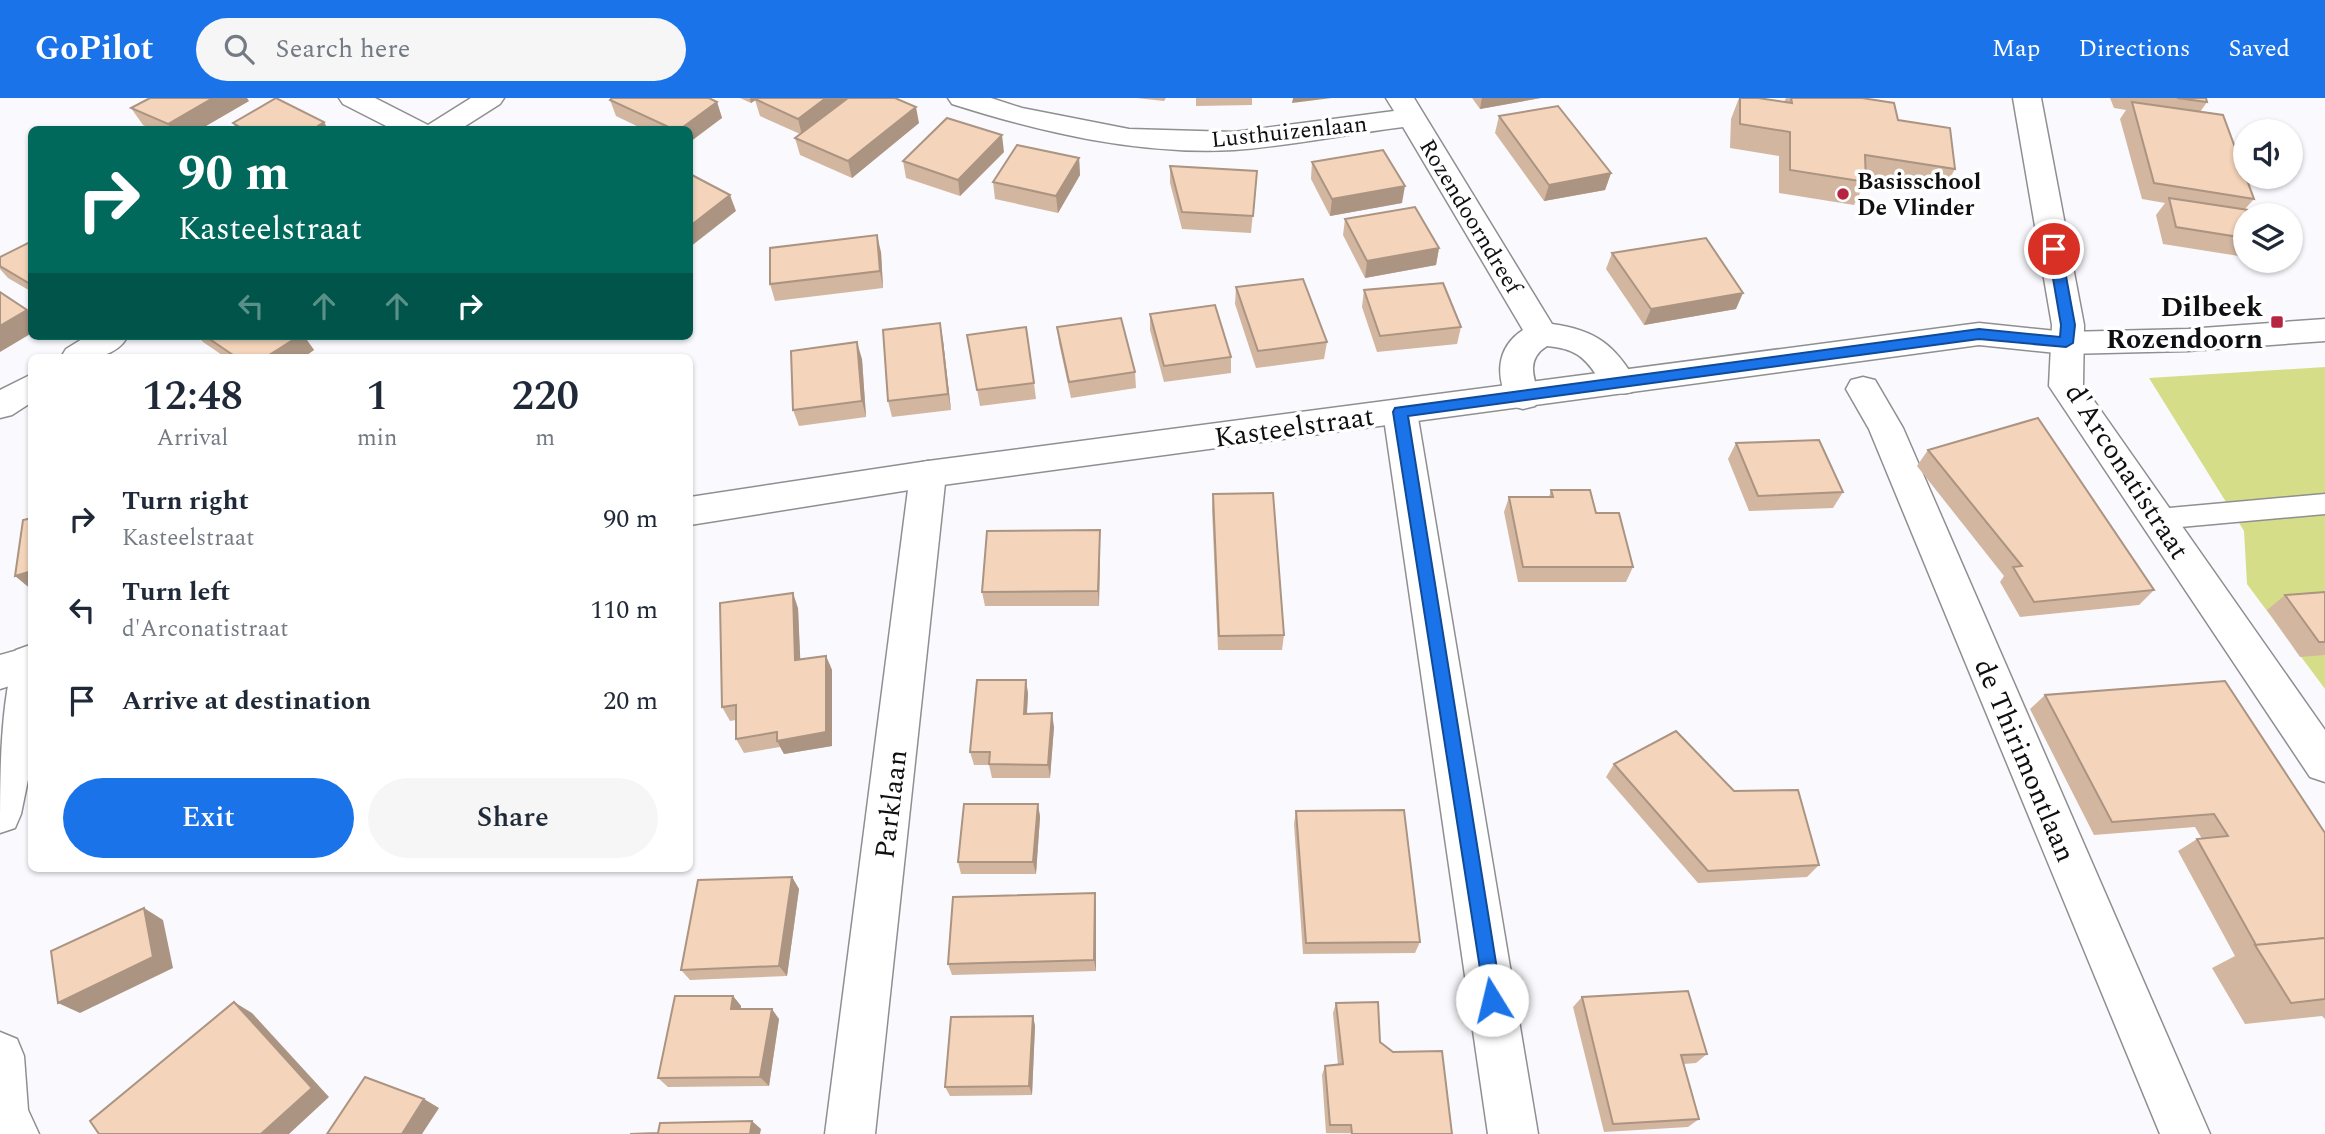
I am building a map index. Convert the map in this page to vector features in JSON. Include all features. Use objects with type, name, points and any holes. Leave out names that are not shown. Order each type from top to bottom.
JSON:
[{"type":"street","points":[[353,98],[409,126]]},
{"type":"street","points":[[445,126],[490,98]]},
{"type":"street","name":"Lusthuizenlaan","points":[[962,98],[1016,115],[1129,138],[1234,141],[1406,107]]},
{"type":"street","name":"d'Arconatistraat","points":[[2027,98],[2068,325],[2066,386],[2325,764]]},
{"type":"street","name":"Rozendoorndreef","points":[[1406,107],[1542,334]]},
{"type":"street","name":"Kasteelstraat","points":[[693,511],[928,474],[1522,397],[1979,334],[2066,343],[2188,340],[2325,330]]},
{"type":"street","points":[[1522,397],[1514,370],[1518,353],[1530,340],[1542,334],[1570,337],[1600,353],[1620,383]]},
{"type":"street","points":[[83,354],[106,340]]},
{"type":"street","points":[[0,406],[28,388]]},
{"type":"street","name":"de Thirimontlaan","points":[[1863,389],[1886,428],[2185,1134]]},
{"type":"street","points":[[1400,412],[1513,1134]]},
{"type":"street","name":"Parklaan","points":[[850,1134],[928,474]]},
{"type":"street","points":[[0,814],[20,665]]},
{"type":"street","points":[[0,1055],[4,1113],[14,1134]]},
{"type":"lane","points":[[2158,519],[2325,505]]},
{"type":"green space","points":[[2325,367],[2325,689],[2247,584],[2244,531],[2149,378]]},
{"type":"building","points":[[150,98],[213,98],[168,124],[131,108]]},
{"type":"building","points":[[276,98],[324,122],[318,126],[238,126],[233,123]]},
{"type":"building","points":[[709,98],[717,102],[684,126],[666,126],[610,100]]},
{"type":"building","points":[[826,98],[798,119],[755,99]]},
{"type":"building","points":[[848,98],[895,98],[916,107],[848,161],[795,138]]},
{"type":"building","points":[[1740,98],[1792,103],[1791,98],[1862,98],[1894,103],[1898,120],[1950,128],[1955,169],[1865,155],[1866,182],[1790,170],[1790,132],[1740,124]]},
{"type":"building","points":[[2177,98],[2206,98],[2207,102]]},
{"type":"building","points":[[2132,102],[2223,115],[2233,142],[2233,189],[2250,189],[2254,199],[2154,183]]},
{"type":"building","points":[[1558,106],[1611,173],[1549,185],[1499,116]]},
{"type":"building","points":[[947,118],[1002,135],[958,180],[903,161]]},
{"type":"building","points":[[1017,145],[1079,158],[1056,196],[993,182]]},
{"type":"building","points":[[1383,150],[1405,186],[1332,199],[1312,162]]},
{"type":"building","points":[[1170,166],[1257,171],[1253,216],[1182,212]]},
{"type":"building","points":[[693,176],[730,195],[693,224]]},
{"type":"building","points":[[2169,198],[2233,208],[2233,236],[2176,227]]},
{"type":"building","points":[[1415,207],[1439,248],[1367,261],[1345,219]]},
{"type":"building","points":[[877,235],[880,271],[770,284],[770,248]]},
{"type":"building","points":[[1706,238],[1743,293],[1651,309],[1612,253]]},
{"type":"building","points":[[28,243],[28,283],[0,266],[0,257]]},
{"type":"building","points":[[1303,279],[1327,342],[1258,351],[1236,287]]},
{"type":"building","points":[[1443,283],[1461,327],[1380,336],[1364,290]]},
{"type":"building","points":[[0,292],[27,310],[0,326]]},
{"type":"building","points":[[1215,305],[1231,357],[1164,366],[1150,314]]},
{"type":"building","points":[[1121,318],[1135,372],[1069,382],[1057,327]]},
{"type":"building","points":[[940,323],[948,394],[888,401],[883,330]]},
{"type":"building","points":[[1026,327],[1034,383],[977,390],[967,335]]},
{"type":"building","points":[[211,340],[293,340],[271,354],[232,354]]},
{"type":"building","points":[[857,342],[862,401],[793,410],[791,351]]},
{"type":"building","points":[[2038,418],[2154,590],[2034,602],[2013,567],[2022,566],[1928,450]]},
{"type":"building","points":[[1819,440],[1843,492],[1758,496],[1736,443]]},
{"type":"building","points":[[1551,490],[1590,490],[1596,513],[1619,513],[1633,567],[1523,567],[1509,497],[1553,497]]},
{"type":"building","points":[[1273,493],[1284,635],[1219,636],[1213,494]]},
{"type":"building","points":[[28,519],[28,572],[15,576],[23,520]]},
{"type":"building","points":[[1100,530],[1098,591],[982,592],[987,531]]},
{"type":"building","points":[[2325,592],[2325,642],[2319,642],[2285,595]]},
{"type":"building","points":[[793,593],[795,660],[826,656],[826,732],[777,741],[777,732],[736,739],[736,705],[722,707],[720,603]]},
{"type":"building","points":[[977,680],[1026,680],[1024,714],[1052,713],[1048,765],[989,764],[990,752],[970,752]]},
{"type":"building","points":[[2225,681],[2325,833],[2325,938],[2256,945],[2197,839],[2228,836],[2214,814],[2112,822],[2045,695]]},
{"type":"building","points":[[1676,731],[1734,791],[1798,790],[1819,865],[1708,871],[1614,764]]},
{"type":"building","points":[[964,804],[1038,804],[1033,862],[958,862]]},
{"type":"building","points":[[1404,810],[1420,942],[1306,943],[1296,811]]},
{"type":"building","points":[[792,877],[779,966],[681,970],[698,880]]},
{"type":"building","points":[[1095,893],[1094,960],[948,964],[953,897]]},
{"type":"building","points":[[144,908],[153,957],[58,1003],[51,951]]},
{"type":"building","points":[[2325,938],[2325,999],[2291,1003],[2255,945]]},
{"type":"building","points":[[1688,991],[1707,1054],[1681,1055],[1699,1119],[1613,1124],[1582,997]]},
{"type":"building","points":[[675,996],[733,996],[731,1009],[772,1009],[760,1077],[658,1078]]},
{"type":"building","points":[[234,1002],[312,1088],[261,1134],[99,1134],[90,1121]]},
{"type":"building","points":[[1378,1002],[1380,1042],[1393,1052],[1442,1051],[1452,1134],[1352,1134],[1351,1125],[1330,1125],[1325,1066],[1343,1064],[1336,1003]]},
{"type":"building","points":[[1033,1016],[1029,1086],[945,1087],[951,1017]]},
{"type":"building","points":[[365,1077],[424,1099],[402,1134],[327,1134]]},
{"type":"building","points":[[752,1121],[750,1134],[630,1134],[658,1133],[660,1123]]},
{"type":"place","name":"Basisschool De Vlinder","points":[[1843,194]]},
{"type":"place","name":"Dilbeek Rozendoorn","points":[[2277,322]]},
{"type":"route","points":[[1492,1000],[1400,412],[1979,334],[2066,343],[2068,325],[2054,249]]}]
